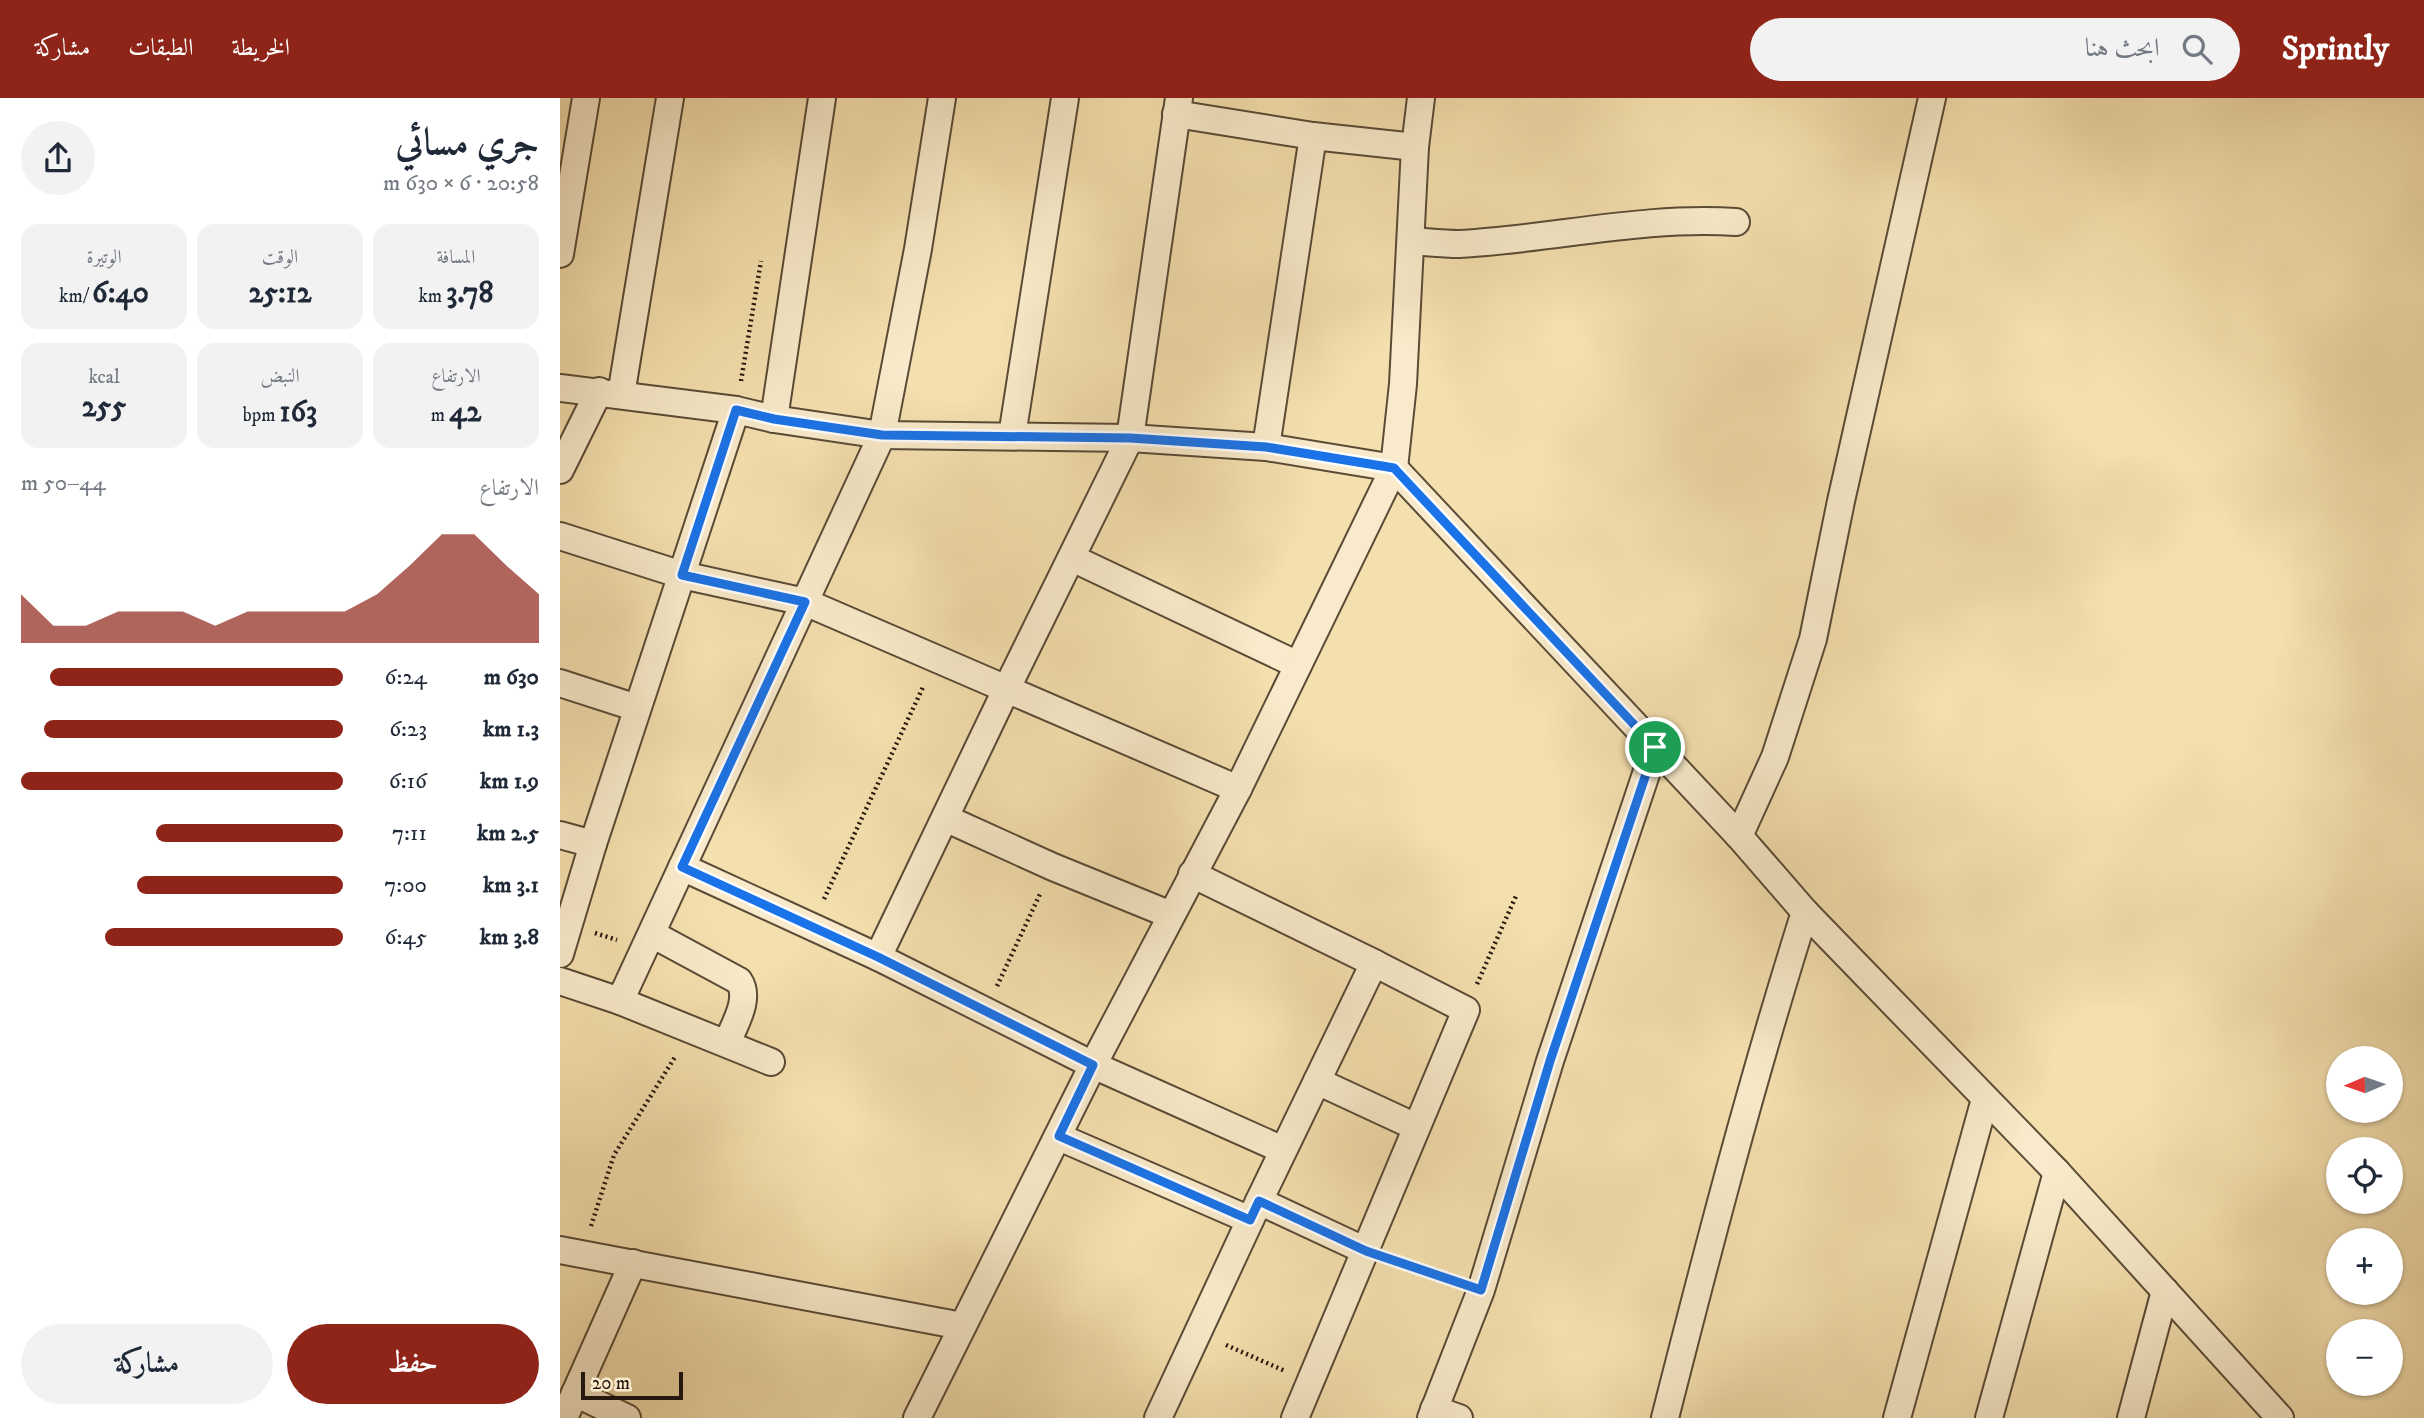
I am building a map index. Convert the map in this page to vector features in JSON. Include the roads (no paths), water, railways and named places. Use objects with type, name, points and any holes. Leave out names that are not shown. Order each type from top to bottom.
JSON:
[{"type":"street","points":[[560,254],[586,98]]},
{"type":"street","points":[[560,470],[610,393],[670,98]]},
{"type":"street","points":[[774,419],[822,98]]},
{"type":"street","points":[[620,1001],[882,435],[918,248],[942,98]]},
{"type":"street","points":[[1012,436],[1065,98]]},
{"type":"street","points":[[917,1418],[1093,1065],[1238,789],[1394,468],[1403,384],[1420,98]]},
{"type":"street","points":[[1739,836],[1774,757],[1813,639],[1844,488],[1932,98]]},
{"type":"street","points":[[878,957],[1130,438],[1177,106],[1313,136],[1415,147]]},
{"type":"street","points":[[1266,447],[1313,136]]},
{"type":"street","points":[[1411,242],[1457,244],[1625,225],[1700,220],[1736,222]]},
{"type":"street","points":[[560,388],[736,410],[774,419],[882,435],[1130,438],[1266,447],[1394,468],[1739,836],[1805,912],[2057,1172],[2165,1291],[2256,1407],[2280,1418]]},
{"type":"street","points":[[560,954],[593,844],[736,410]]},
{"type":"street","points":[[560,536],[682,575],[805,602],[1238,789]]},
{"type":"street","points":[[1072,558],[1298,666]]},
{"type":"street","points":[[560,683],[638,708]]},
{"type":"street","points":[[1459,1418],[1432,1414],[1481,1290],[1550,1061],[1655,747]]},
{"type":"street","points":[[945,818],[1053,867],[1171,915]]},
{"type":"street","points":[[560,835],[593,844]]},
{"type":"street","points":[[682,867],[878,957],[1093,1065],[1283,1150]]},
{"type":"street","points":[[1192,874],[1465,1010],[1295,1418]]},
{"type":"street","points":[[1664,1418],[1774,1008],[1805,912]]},
{"type":"street","points":[[648,942],[729,975],[742,986],[744,999],[727,1044]]},
{"type":"street","points":[[1158,1418],[1254,1210],[1374,963]]},
{"type":"street","points":[[560,981],[693,1029],[771,1062]]},
{"type":"street","points":[[1317,1082],[1416,1127]]},
{"type":"street","points":[[1897,1418],[1985,1099]]},
{"type":"street","points":[[1059,1136],[1366,1251]]},
{"type":"street","points":[[1989,1418],[2057,1172]]},
{"type":"street","points":[[571,1252],[962,1326]]},
{"type":"street","points":[[564,1418],[633,1263]]},
{"type":"street","points":[[2131,1418],[2165,1291]]},
{"type":"street","points":[[575,1393],[627,1418]]}]
